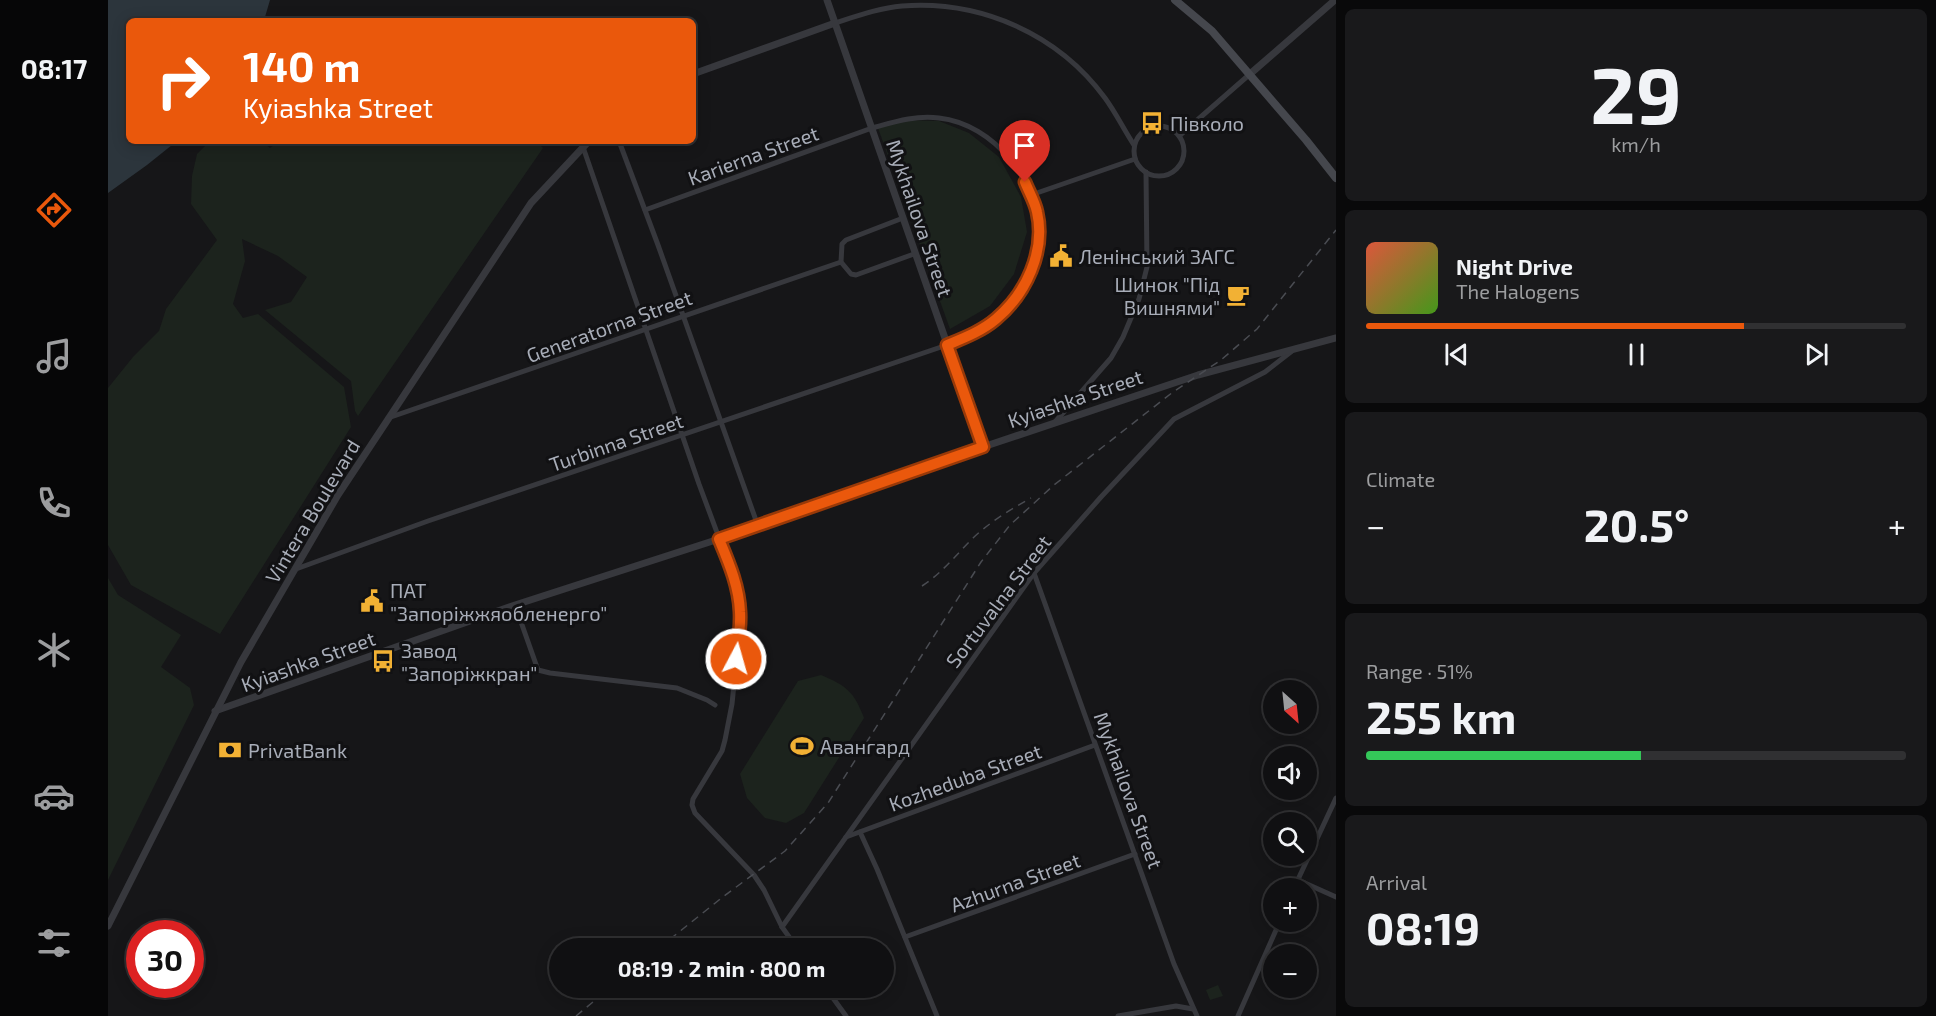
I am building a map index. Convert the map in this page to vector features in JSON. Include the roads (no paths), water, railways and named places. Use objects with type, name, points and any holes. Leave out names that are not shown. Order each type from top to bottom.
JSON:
[{"type":"main road","points":[[1175,0],[1212,31],[1336,178]]},
{"type":"street","name":"Mykhailova Street","points":[[827,0],[914,255],[983,447]]},
{"type":"street","points":[[1179,136],[1335,0]]},
{"type":"street","points":[[696,73],[875,11],[902,6],[966,9],[1004,18],[1035,34],[1074,63],[1106,98],[1134,145],[1138,165],[1146,172],[1157,176],[1165,175],[1178,166],[1184,152],[1179,136],[1169,128],[1155,126],[1141,132],[1134,145]]},
{"type":"street","name":"Karierna Street","points":[[645,210],[872,128],[906,118],[923,117],[941,118],[966,126],[988,139],[1010,158],[1031,195]]},
{"type":"street","name":"Vintera Boulevard","points":[[108,926],[241,662],[338,495],[531,203],[586,144]]},
{"type":"street","points":[[620,144],[758,526]]},
{"type":"street","points":[[583,147],[682,435],[738,589],[741,614],[726,740],[722,751],[693,799],[692,805],[695,813],[754,875],[790,938]]},
{"type":"street","points":[[1031,195],[1135,159]]},
{"type":"street","points":[[1054,423],[1111,358],[1124,337],[1139,299],[1147,267],[1146,172]]},
{"type":"street","name":"Turbinna Street","points":[[294,569],[971,335],[995,320],[1026,284],[1035,261],[1039,238],[1037,213],[1031,195]]},
{"type":"street","points":[[903,218],[846,240],[842,244],[841,262],[851,274],[856,275],[914,255]]},
{"type":"street","name":"Generatorna Street","points":[[387,419],[841,262]]},
{"type":"street","name":"Kyiashka Street","points":[[215,711],[515,605],[758,526],[1198,375],[1336,339]]},
{"type":"street","name":"Sortuvalna Street","points":[[782,927],[1034,573],[1130,464],[1174,420],[1265,372],[1293,350]]},
{"type":"street","name":"Mykhailova Street","points":[[1034,573],[1174,964],[1197,1016]]},
{"type":"street","points":[[515,605],[538,670],[677,688],[715,705]]},
{"type":"street","name":"Kozheduba Street","points":[[846,837],[1095,745]]},
{"type":"street","points":[[1299,878],[1336,798]]},
{"type":"street","points":[[860,832],[937,1016]]},
{"type":"street","name":"Azhurna Street","points":[[904,937],[1135,854]]},
{"type":"street","points":[[1317,888],[1336,897]]},
{"type":"street","points":[[1238,1016],[1275,932]]},
{"type":"street","points":[[833,998],[846,1016]]},
{"type":"street","points":[[1118,1016],[1176,1006],[1193,1009]]},
{"type":"railway","points":[[672,938],[785,851],[828,803],[981,562],[1010,525],[1054,485],[1173,392],[1221,360],[1257,329],[1336,230]]},
{"type":"railway","points":[[922,586],[986,527],[1031,498]]},
{"type":"railway","points":[[576,1016],[598,998]]},
{"type":"place","name":"Півколо","points":[[1152,123]]},
{"type":"place","name":"Ленінський ЗАГС","points":[[1061,256]]},
{"type":"place","name":"Шинок \"Під Вишнями\"","points":[[1238,295]]},
{"type":"place","name":"ПАТ \"Запоріжжяобленерго\"","points":[[372,601]]},
{"type":"place","name":"Завод \"Запоріжкран\"","points":[[383,661]]},
{"type":"place","name":"Авангард","points":[[802,746]]},
{"type":"place","name":"PrivatBank","points":[[230,750]]}]
